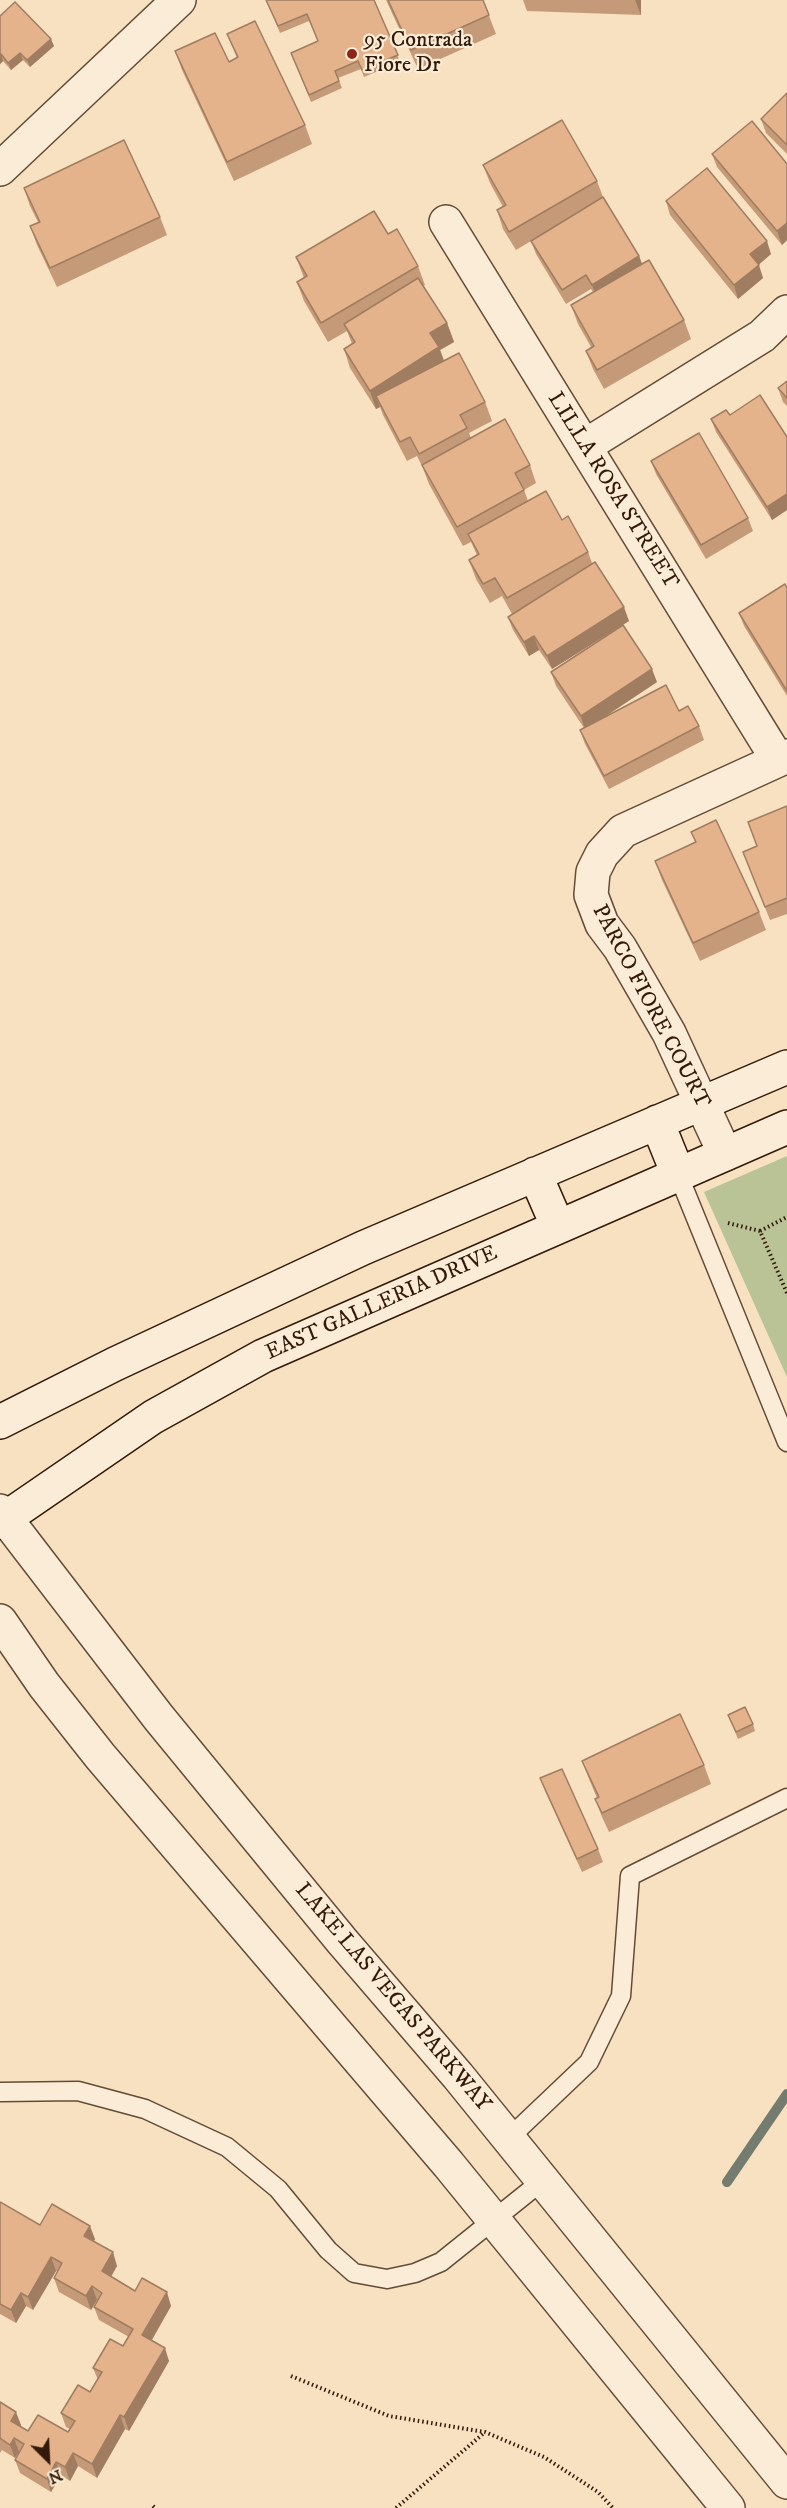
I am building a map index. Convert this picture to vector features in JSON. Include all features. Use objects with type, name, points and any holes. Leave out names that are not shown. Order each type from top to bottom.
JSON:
[{"type":"street","points":[[0,169],[179,0]]},
{"type":"street","name":"LILLA ROSA STREET","points":[[446,222],[782,758]]},
{"type":"street","points":[[585,446],[762,336],[787,312]]},
{"type":"street","name":"PARCO FIORE COURT","points":[[724,1154],[669,1033],[620,948],[602,924],[591,895],[593,872],[602,854],[623,831],[782,758]]},
{"type":"street","points":[[0,1422],[115,1364],[352,1253],[787,1067]]},
{"type":"street","points":[[657,1122],[678,1174]]},
{"type":"street","name":"EAST GALLERIA DRIVE","points":[[2,1517],[153,1417],[263,1356],[787,1127]]},
{"type":"street","points":[[535,1174],[558,1227]]},
{"type":"street","name":"LAKE LAS VEGAS PARKWAY","points":[[2,1517],[159,1718],[508,2139],[787,2482]]},
{"type":"street","points":[[0,1621],[44,1685],[99,1756],[234,1911],[494,2220],[728,2508]]},
{"type":"lane","points":[[678,1174],[787,1442]]},
{"type":"lane","points":[[508,2139],[589,2062],[621,1996],[630,1876],[787,1798]]},
{"type":"lane","points":[[0,2092],[78,2091],[145,2109],[227,2147],[278,2189],[328,2250],[354,2273],[387,2279],[415,2273],[441,2262],[542,2181]]},
{"type":"path","points":[[722,1222],[760,1231],[787,1217]]},
{"type":"path","points":[[760,1231],[787,1293]]},
{"type":"path","points":[[291,2376],[388,2416],[484,2432],[544,2457],[598,2492],[613,2508]]},
{"type":"path","points":[[396,2508],[484,2432]]},
{"type":"green space","points":[[787,1156],[787,1377],[704,1192]]},
{"type":"building","name":"95 Contrada Fiore Dr","points":[[266,0],[374,0],[398,55],[362,70],[358,61],[335,71],[339,81],[309,95],[291,53],[318,41],[307,14],[278,26]]},
{"type":"building","points":[[388,0],[483,0],[489,15],[411,50]]},
{"type":"building","points":[[15,2],[51,39],[27,60],[20,53],[8,63],[0,55],[0,16]]},
{"type":"building","points":[[255,21],[305,125],[227,162],[175,51],[215,33],[229,62],[238,57],[227,34]]},
{"type":"building","points":[[787,93],[787,145],[761,119]]},
{"type":"building","points":[[562,120],[597,181],[509,232],[497,210],[506,205],[483,165]]},
{"type":"building","points":[[752,121],[787,164],[787,223],[777,231],[712,154]]},
{"type":"building","points":[[124,140],[160,217],[50,268],[30,226],[40,222],[24,188]]},
{"type":"building","points":[[707,168],[767,241],[750,254],[759,265],[734,285],[666,201]]},
{"type":"building","points":[[603,197],[639,256],[592,285],[586,275],[562,290],[531,241]]},
{"type":"building","points":[[374,211],[388,234],[397,229],[418,266],[321,323],[297,282],[307,276],[296,257]]},
{"type":"building","points":[[649,260],[684,320],[597,370],[586,351],[594,346],[571,305]]},
{"type":"building","points":[[418,278],[447,323],[430,333],[439,347],[370,391],[344,349],[355,342],[344,324]]},
{"type":"building","points":[[459,353],[485,402],[460,415],[467,428],[419,454],[410,437],[400,442],[376,396]]},
{"type":"building","points":[[787,381],[787,398],[778,388]]},
{"type":"building","points":[[760,395],[787,437],[787,494],[767,507],[711,419],[726,410],[730,415]]},
{"type":"building","points":[[505,419],[530,465],[515,473],[524,490],[457,527],[422,465]]},
{"type":"building","points":[[699,433],[748,518],[701,545],[651,461]]},
{"type":"building","points":[[546,491],[562,520],[568,516],[588,552],[507,598],[495,578],[483,584],[469,560],[479,554],[468,534]]},
{"type":"building","points":[[595,562],[624,607],[547,656],[534,636],[524,642],[508,617]]},
{"type":"building","points":[[785,584],[787,588],[787,691],[739,613]]},
{"type":"building","points":[[623,625],[652,669],[581,716],[551,672]]},
{"type":"building","points":[[666,685],[679,711],[688,706],[699,726],[604,776],[580,730]]},
{"type":"building","points":[[787,806],[787,898],[765,907],[743,852],[757,846],[748,822]]},
{"type":"building","points":[[716,820],[759,912],[693,943],[655,861],[696,842],[691,832]]},
{"type":"building","points":[[745,1707],[753,1724],[736,1732],[728,1715]]},
{"type":"building","points":[[680,1714],[704,1765],[602,1813],[595,1799],[599,1797],[582,1761]]},
{"type":"building","points":[[562,1769],[598,1849],[577,1859],[540,1778]]},
{"type":"building","points":[[0,2202],[40,2225],[52,2204],[90,2226],[84,2236],[113,2252],[102,2271],[135,2291],[142,2278],[167,2292],[142,2335],[165,2348],[124,2417],[120,2415],[92,2464],[73,2453],[65,2467],[56,2462],[47,2479],[15,2460],[24,2444],[14,2438],[10,2445],[0,2438],[0,2402],[16,2412],[11,2421],[28,2431],[38,2415],[68,2432],[75,2421],[61,2413],[78,2385],[90,2392],[102,2372],[93,2368],[110,2339],[123,2346],[133,2329],[94,2307],[102,2293],[92,2286],[86,2296],[54,2278],[62,2263],[51,2257],[28,2297],[21,2293],[11,2310],[0,2304]]},
{"type":"waterway","points":[[727,2182],[787,2094]]},
{"type":"place","name":"95 Contrada Fiore Dr","points":[[352,54]]}]
